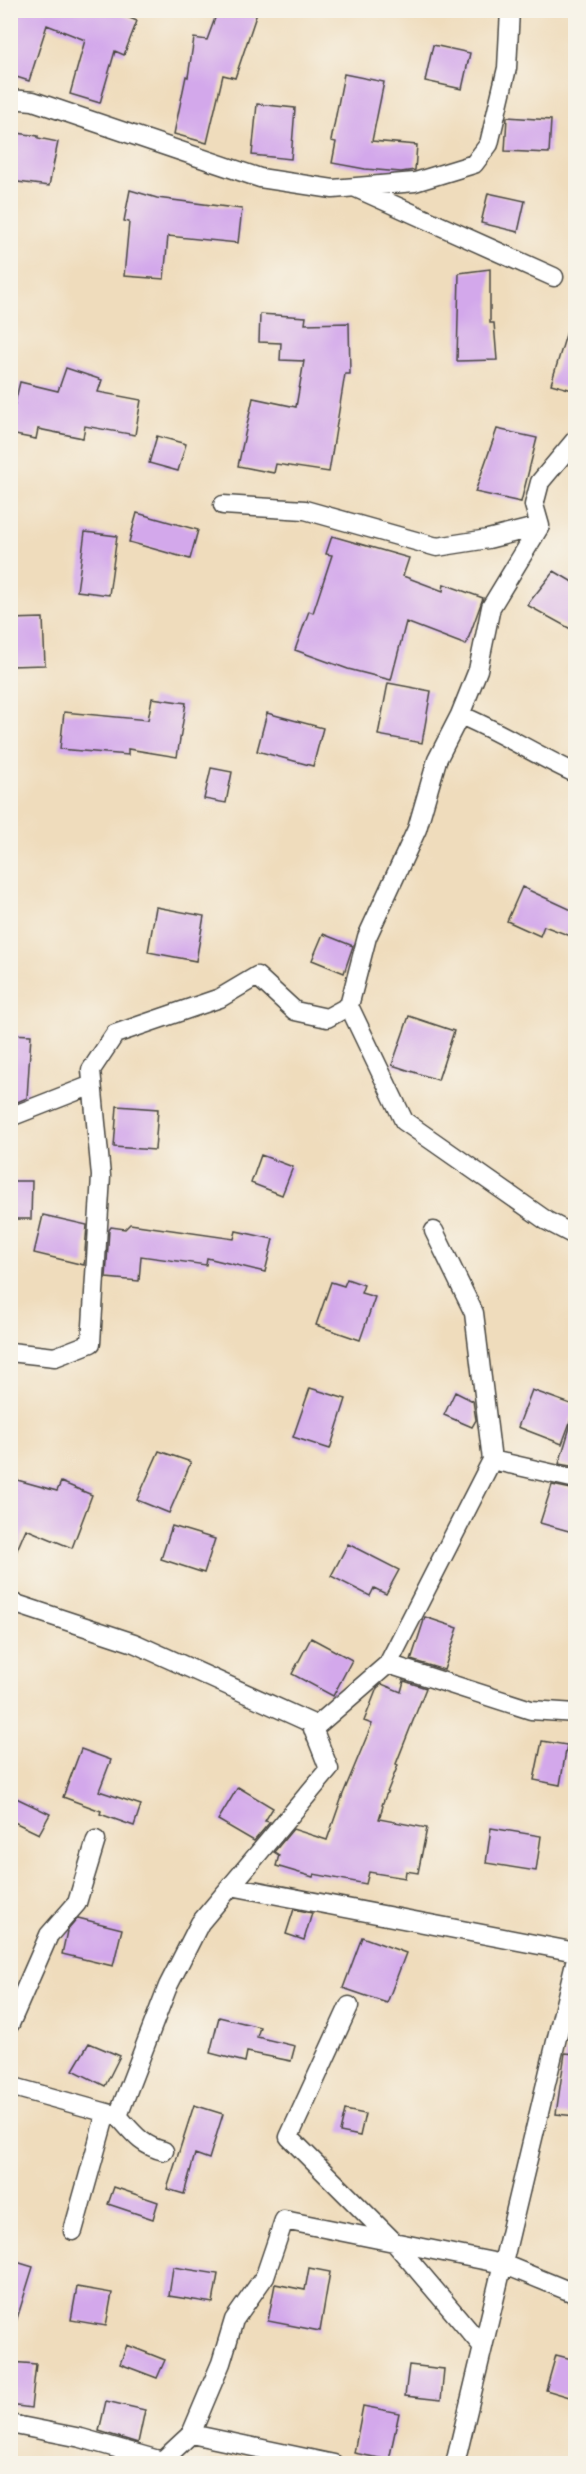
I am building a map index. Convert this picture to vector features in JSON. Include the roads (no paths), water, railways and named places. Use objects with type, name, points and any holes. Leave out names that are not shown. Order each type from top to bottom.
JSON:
[{"type":"street","points":[[10,99],[33,101],[261,178],[333,189],[415,182],[474,164],[489,144],[507,68],[510,10]]},
{"type":"street","points":[[354,188],[554,277]]},
{"type":"street","points":[[576,440],[540,482],[534,505],[540,526],[491,607],[478,670],[460,715],[437,760],[417,829],[367,937],[349,1006],[404,1121],[546,1221],[576,1236]]},
{"type":"street","points":[[223,505],[305,510],[437,546],[488,539],[540,526]]},
{"type":"street","points":[[460,715],[496,730],[536,755],[576,775]]},
{"type":"street","points":[[10,1352],[55,1357],[91,1343],[101,1176],[91,1070],[115,1034],[220,998],[258,976],[295,1011],[327,1018],[349,1006]]},
{"type":"street","points":[[10,1117],[93,1085]]},
{"type":"street","points":[[313,1729],[388,1664],[492,1460],[474,1313],[434,1231]]},
{"type":"street","points":[[492,1460],[576,1479]]},
{"type":"street","points":[[10,1602],[134,1642],[311,1723],[329,1769],[200,1923],[168,1986],[112,2115],[73,2231]]},
{"type":"street","points":[[388,1664],[531,1710],[576,1713]]},
{"type":"street","points":[[10,2024],[49,1935],[77,1903],[96,1840]]},
{"type":"street","points":[[231,1886],[576,1952]]},
{"type":"street","points":[[455,2463],[576,1958]]},
{"type":"street","points":[[349,2006],[290,2138],[394,2242],[483,2347]]},
{"type":"street","points":[[10,2086],[112,2115],[150,2148],[164,2151]]},
{"type":"street","points":[[10,2424],[81,2438],[162,2461],[191,2434],[221,2363],[234,2320],[265,2276],[284,2220],[503,2264],[576,2294]]},
{"type":"street","points":[[191,2434],[334,2463]]}]
